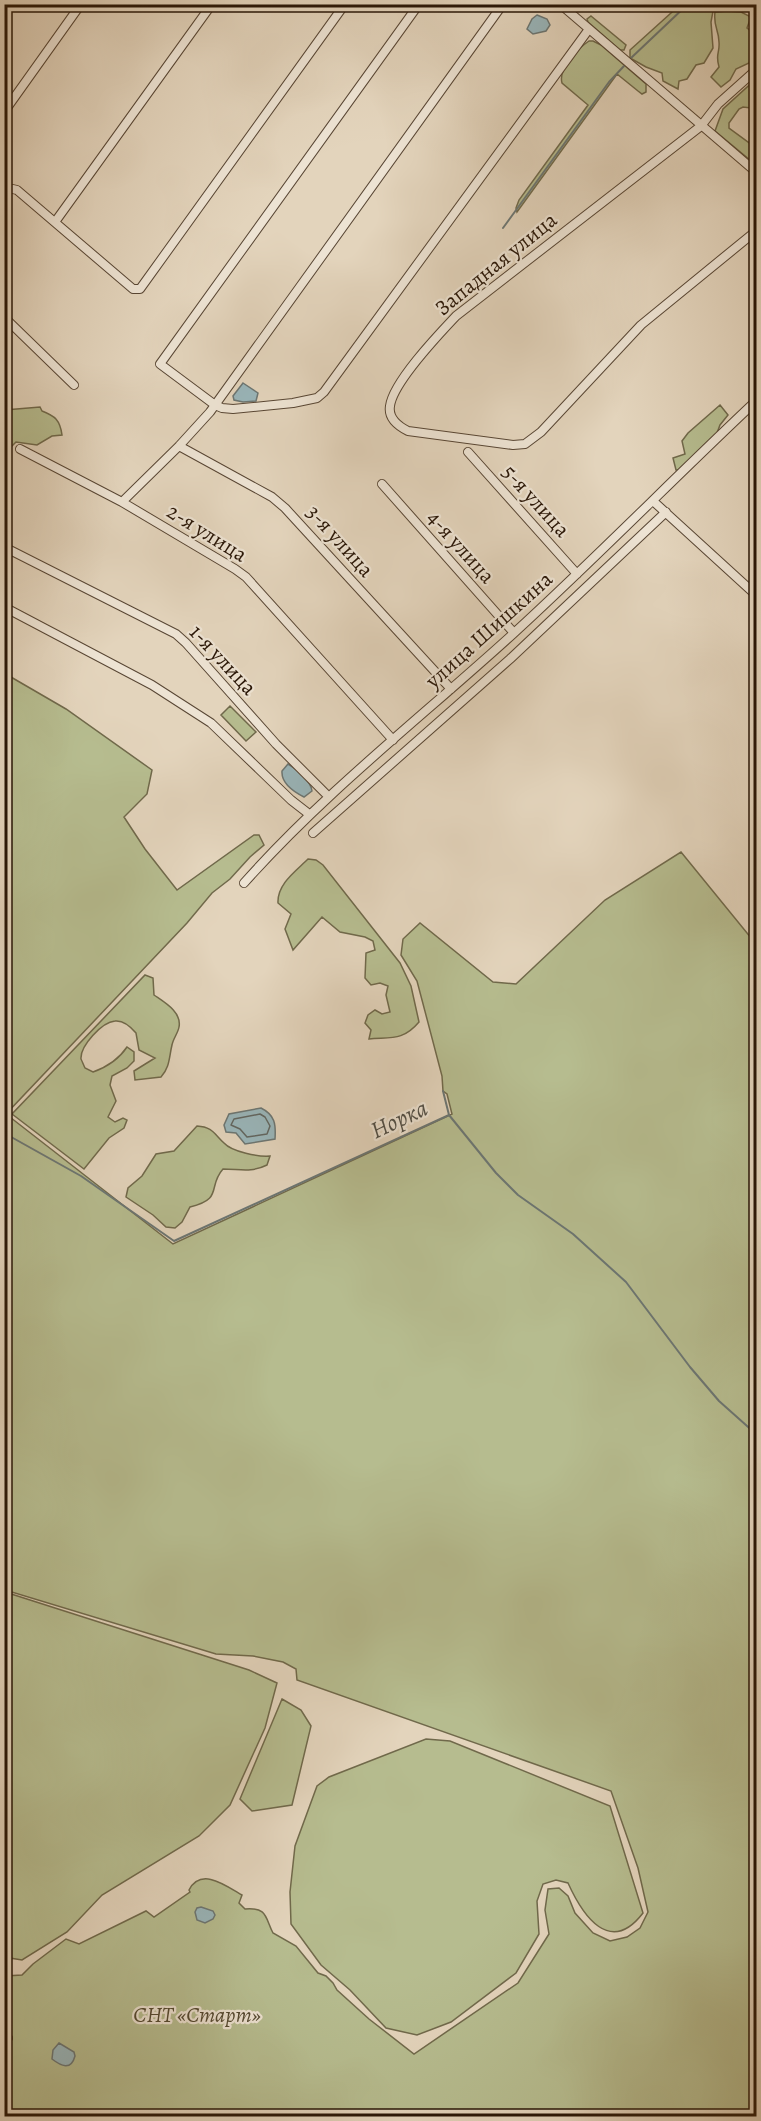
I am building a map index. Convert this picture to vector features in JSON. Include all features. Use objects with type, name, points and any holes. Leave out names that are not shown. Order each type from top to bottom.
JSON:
[{"type":"street","points":[[4,112],[81,4]]},
{"type":"street","points":[[55,222],[212,4]]},
{"type":"street","points":[[4,187],[17,190],[133,290],[140,289],[345,4]]},
{"type":"street","points":[[419,4],[160,364],[215,405],[233,409],[293,403],[316,398],[324,392],[589,29]]},
{"type":"street","points":[[122,502],[179,446],[215,405],[503,4]]},
{"type":"street","points":[[560,4],[756,172]]},
{"type":"street","points":[[701,126],[718,104],[756,70]]},
{"type":"street","name":"Западная улица","points":[[701,126],[456,316],[423,354],[393,396],[390,412],[394,420],[408,430],[513,445],[525,444],[541,432],[641,325],[756,231]]},
{"type":"street","points":[[4,317],[74,385]]},
{"type":"street","name":"улица Шишкина","points":[[244,883],[328,796],[514,633],[756,401]]},
{"type":"street","name":"3-я улица","points":[[179,446],[272,497],[285,508],[451,689]]},
{"type":"street","name":"2-я улица","points":[[20,449],[122,502],[246,577],[393,741]]},
{"type":"street","name":"5-я улица","points":[[468,452],[577,574]]},
{"type":"street","name":"4-я улица","points":[[382,484],[514,633]]},
{"type":"street","points":[[653,501],[756,595]]},
{"type":"street","points":[[312,833],[510,659],[666,512]]},
{"type":"street","name":"1-я улица","points":[[4,547],[176,634],[276,744],[328,796]]},
{"type":"street","points":[[4,607],[152,685],[199,714],[309,814]]},
{"type":"green space","points":[[681,4],[756,5],[756,10],[746,6],[735,6],[713,11],[711,22],[713,48],[704,63],[696,65],[687,79],[679,81],[678,89],[663,81],[662,73],[630,58],[630,50]]},
{"type":"green space","points":[[715,12],[741,12],[751,17],[747,28],[756,35],[756,47],[749,63],[736,69],[730,80],[721,87],[711,77],[719,67],[717,59],[719,38]]},
{"type":"green space","points":[[591,16],[626,45],[624,50],[620,50],[588,22],[587,19]]},
{"type":"green space","points":[[589,41],[601,45],[646,84],[646,92],[642,94],[617,74],[517,212],[519,200],[588,105],[562,83],[562,78],[570,60]]},
{"type":"green space","points":[[756,79],[756,102],[751,108],[739,109],[729,123],[729,128],[756,148],[756,165],[715,131],[723,109]]},
{"type":"green space","points":[[720,405],[728,415],[717,433],[681,470],[676,470],[673,458],[685,454],[682,441]]},
{"type":"green space","points":[[40,407],[42,411],[56,419],[62,435],[52,436],[37,445],[16,442],[5,453],[5,410]]},
{"type":"green space","name":"СНТ «Старт»","points":[[4,673],[66,709],[152,770],[147,794],[124,817],[145,849],[177,890],[254,835],[259,835],[264,845],[230,879],[212,893],[187,923],[6,1114],[173,1244],[452,1114],[447,1094],[443,1091],[442,1076],[417,981],[401,955],[403,939],[420,923],[493,982],[516,984],[605,900],[681,852],[756,944],[756,2116],[5,2116],[5,1976],[22,1975],[66,1939],[79,1944],[146,1911],[154,1917],[190,1892],[194,1883],[200,1880],[214,1880],[242,1895],[239,1903],[245,1909],[262,1912],[273,1933],[296,1946],[318,1973],[326,1976],[337,1990],[369,2019],[414,2054],[518,1983],[549,1934],[545,1910],[548,1889],[559,1888],[568,1896],[575,1913],[593,1933],[610,1941],[627,1937],[640,1928],[648,1912],[638,1868],[611,1791],[297,1680],[296,1669],[283,1662],[253,1656],[216,1654],[5,1590]]},
{"type":"green space","points":[[230,706],[256,732],[246,741],[221,715]]},
{"type":"green space","points":[[308,859],[316,860],[323,865],[400,963],[411,986],[419,1022],[408,1032],[396,1037],[369,1039],[371,1030],[365,1023],[368,1015],[375,1010],[382,1014],[390,1012],[386,995],[388,986],[380,983],[371,985],[365,978],[366,953],[375,950],[373,941],[340,932],[322,917],[293,950],[285,929],[291,914],[278,903],[279,896],[288,878]]},
{"type":"green space","points":[[145,975],[153,978],[154,995],[171,1008],[178,1017],[178,1029],[168,1066],[161,1077],[135,1080],[134,1071],[155,1058],[139,1050],[136,1033],[130,1026],[118,1021],[110,1022],[98,1030],[88,1042],[81,1059],[85,1068],[93,1072],[116,1059],[127,1047],[134,1052],[134,1061],[127,1068],[112,1076],[110,1085],[116,1101],[108,1117],[115,1122],[123,1118],[127,1120],[124,1128],[109,1138],[84,1169],[12,1114]]},
{"type":"green space","points":[[197,1126],[210,1129],[233,1149],[253,1155],[270,1156],[267,1165],[256,1169],[223,1169],[218,1175],[211,1196],[201,1204],[190,1207],[182,1222],[175,1228],[166,1227],[126,1197],[128,1188],[142,1176],[156,1154],[174,1151]]},
{"type":"green space","points":[[5,1592],[249,1670],[277,1683],[265,1728],[230,1805],[199,1836],[102,1895],[67,1932],[22,1960],[4,1957]]},
{"type":"green space","points":[[282,1699],[301,1710],[311,1726],[292,1805],[252,1811],[240,1799]]},
{"type":"green space","points":[[426,1739],[450,1741],[610,1806],[643,1913],[631,1925],[619,1931],[609,1931],[599,1926],[581,1908],[568,1883],[556,1880],[543,1884],[537,1901],[539,1934],[516,1973],[451,2022],[417,2035],[386,2028],[350,1990],[321,1965],[291,1924],[290,1892],[295,1846],[317,1786],[329,1777]]},
{"type":"water","points":[[537,15],[547,19],[550,25],[546,31],[533,34],[527,29]]},
{"type":"water","points":[[243,383],[258,393],[256,401],[234,400],[233,396]]},
{"type":"water","points":[[288,764],[303,776],[311,787],[312,791],[304,797],[292,790],[282,776],[282,771]]},
{"type":"water","points":[[261,1108],[274,1120],[275,1139],[245,1144],[236,1133],[226,1132],[224,1125],[229,1114]]},
{"type":"water","points":[[201,1907],[213,1911],[215,1915],[213,1919],[205,1923],[197,1920],[195,1912]]},
{"type":"water","points":[[59,2043],[74,2052],[75,2056],[71,2064],[65,2066],[52,2059],[53,2050]]},
{"type":"waterway","points":[[631,58],[688,4]]},
{"type":"waterway","points":[[503,228],[609,82],[624,66]]},
{"type":"waterway","points":[[443,1091],[449,1115]]},
{"type":"waterway","name":"Норка","points":[[4,1133],[81,1176],[174,1241],[449,1115],[496,1173],[518,1195],[573,1234],[626,1282],[690,1367],[719,1401],[756,1434]]}]
